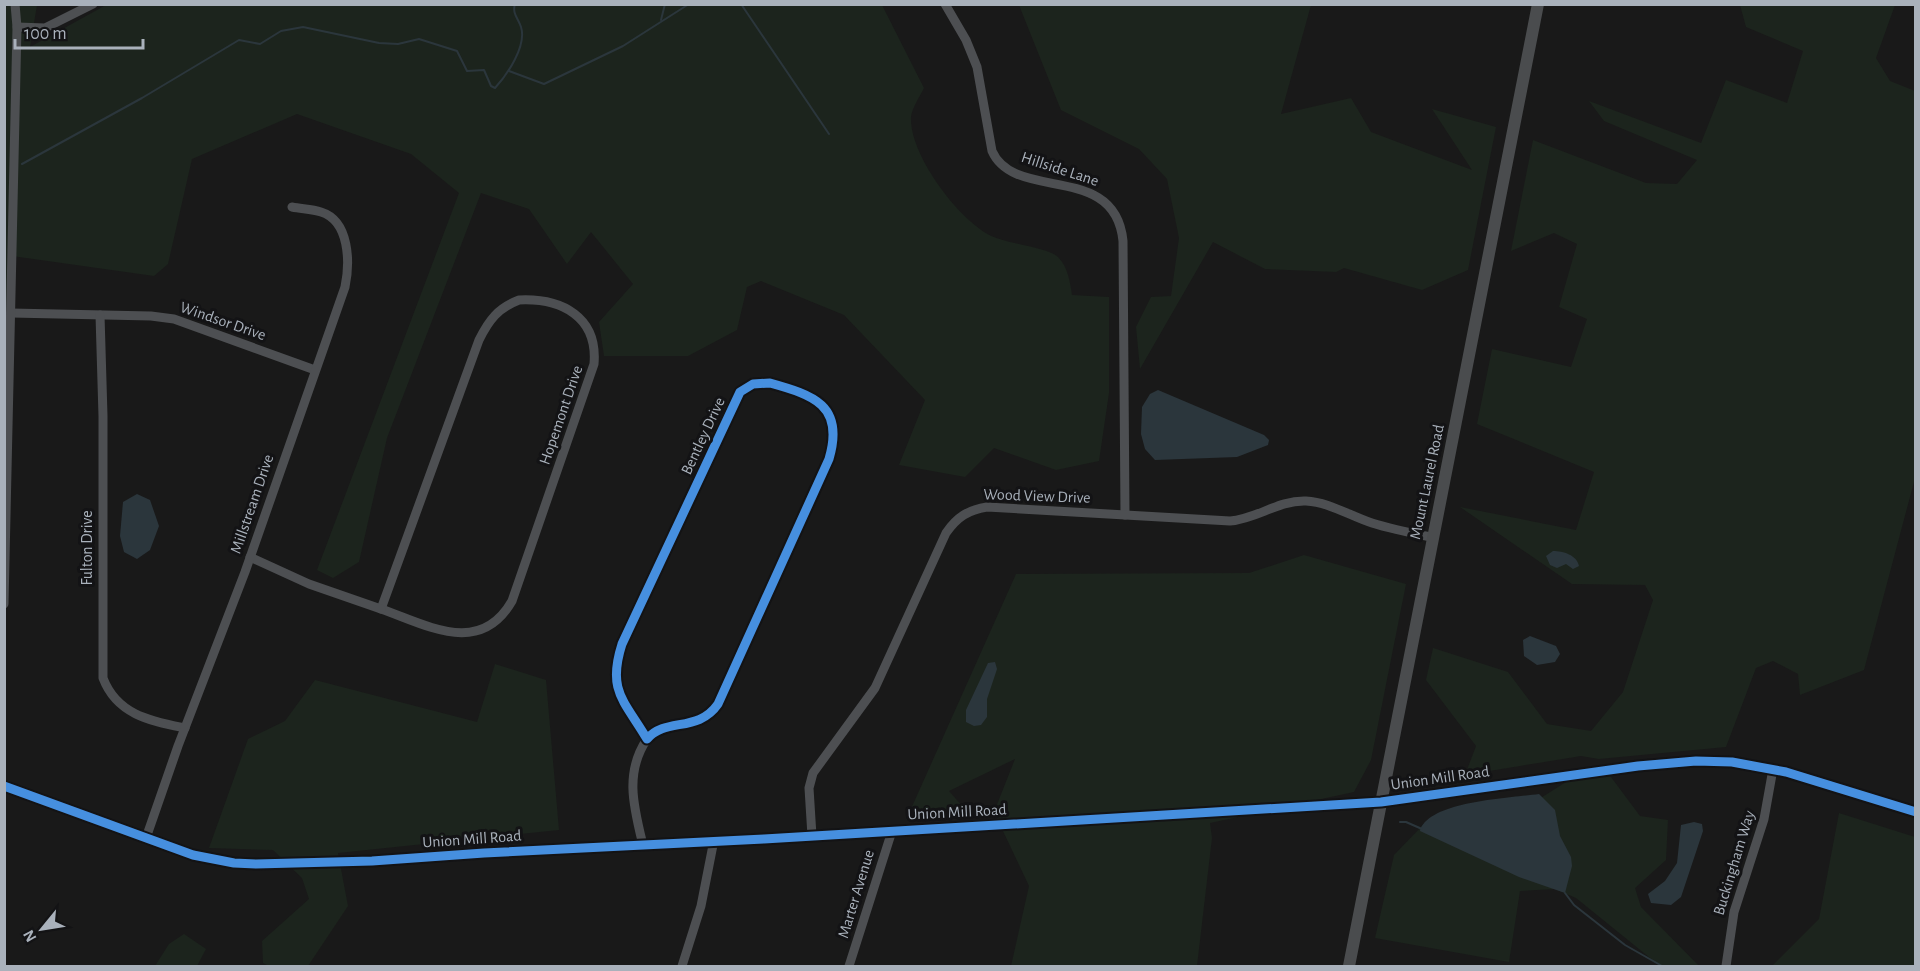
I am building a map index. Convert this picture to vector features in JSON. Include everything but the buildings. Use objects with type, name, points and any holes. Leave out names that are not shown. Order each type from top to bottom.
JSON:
[{"type":"main road","name":"Mount Laurel Road","points":[[1349,966],[1431,537],[1459,408],[1538,4]]},
{"type":"street","points":[[4,604],[17,27],[15,4]]},
{"type":"street","points":[[17,27],[45,28],[93,4]]},
{"type":"street","name":"Hillside Lane","points":[[945,4],[966,40],[977,66],[993,151],[997,159],[1022,174],[1095,195],[1108,204],[1119,223],[1124,241],[1125,515]]},
{"type":"street","name":"Millstream Drive","points":[[146,838],[250,557],[345,287],[349,262],[347,250],[333,219],[322,212],[292,207]]},
{"type":"street","name":"Hopemont Drive","points":[[250,557],[309,584],[381,609],[457,634],[483,630],[505,613],[518,587],[594,364],[593,336],[576,314],[548,302],[519,300],[506,305],[486,325],[381,609]]},
{"type":"street","name":"Windsor Drive","points":[[11,313],[174,319],[315,370]]},
{"type":"street","name":"Fulton Drive","points":[[100,315],[103,416],[103,678],[112,696],[134,715],[185,728]]},
{"type":"street","name":"Bentley Drive","points":[[770,383],[803,393],[818,401],[828,412],[832,428],[831,451],[723,693],[714,710],[702,720],[657,730],[647,739],[615,684],[616,664],[622,644],[740,392],[753,384],[770,383]]},
{"type":"street","name":"Wood View Drive","points":[[812,836],[809,788],[813,773],[875,688],[939,548],[956,519],[970,510],[987,507],[1239,520],[1287,503],[1307,501],[1327,505],[1372,523],[1431,537]]},
{"type":"street","points":[[643,845],[635,810],[632,779],[638,755],[647,739]]},
{"type":"street","name":"Union Mill Road","points":[[4,786],[213,860],[271,864],[372,861],[1381,802],[1668,763],[1732,762],[1773,769],[1916,812]]},
{"type":"street","name":"Buckingham Way","points":[[1726,966],[1734,912],[1764,819],[1773,769]]},
{"type":"street","name":"Marter Avenue","points":[[849,966],[892,831]]},
{"type":"street","points":[[682,966],[701,906],[714,840]]},
{"type":"shaded area","points":[[4,5],[37,5],[30,47],[106,5],[882,5],[924,88],[911,117],[918,149],[927,168],[952,203],[966,218],[994,237],[1046,251],[1058,257],[1066,270],[1072,295],[1109,297],[1109,393],[1099,461],[1056,470],[994,448],[965,477],[899,465],[925,400],[844,315],[761,281],[747,287],[737,330],[688,356],[604,356],[599,322],[633,284],[591,232],[567,264],[529,209],[481,193],[387,438],[359,562],[333,578],[317,570],[459,193],[411,154],[297,114],[192,159],[168,264],[154,276],[12,256],[5,515]]},
{"type":"shaded area","points":[[1019,5],[1311,5],[1281,114],[1351,98],[1371,132],[1472,170],[1432,109],[1496,127],[1468,270],[1422,290],[1344,268],[1336,272],[1265,269],[1213,242],[1140,369],[1136,327],[1151,297],[1171,296],[1179,238],[1167,179],[1139,149],[1061,110]]},
{"type":"shaded area","points":[[1740,5],[1895,5],[1876,58],[1890,81],[1915,91],[1915,478],[1864,670],[1800,695],[1798,674],[1773,661],[1756,668],[1726,747],[1599,759],[1581,756],[1465,775],[1476,746],[1426,680],[1433,648],[1508,672],[1547,724],[1591,731],[1623,692],[1653,600],[1645,585],[1572,584],[1460,507],[1576,530],[1594,472],[1477,424],[1492,349],[1571,367],[1587,319],[1559,307],[1577,244],[1554,233],[1511,251],[1533,140],[1646,183],[1677,184],[1697,160],[1604,121],[1589,101],[1701,143],[1726,80],[1787,103],[1803,51],[1746,27]]},
{"type":"shaded area","points":[[1158,390],[1264,435],[1269,440],[1268,445],[1237,457],[1155,460],[1145,449],[1141,434],[1142,407],[1150,394]]},
{"type":"shaded area","points":[[137,494],[150,500],[159,526],[150,550],[137,559],[124,552],[120,536],[123,502]]},
{"type":"shaded area","points":[[1553,551],[1569,554],[1576,559],[1579,566],[1573,569],[1566,564],[1557,568],[1550,565],[1546,556]]},
{"type":"shaded area","points":[[1304,555],[1406,584],[1371,760],[1354,792],[1210,823],[1212,838],[1197,966],[1011,966],[1029,886],[994,812],[1015,759],[949,791],[970,815],[906,820],[1016,574],[1249,573]]},
{"type":"shaded area","points":[[1530,636],[1556,646],[1560,654],[1555,662],[1537,665],[1524,656],[1523,640]]},
{"type":"shaded area","points":[[995,662],[997,669],[987,699],[987,717],[981,725],[974,726],[966,722],[966,710],[988,663]]},
{"type":"shaded area","points":[[495,664],[546,680],[559,830],[338,853],[348,906],[308,966],[269,966],[263,963],[262,941],[309,899],[302,878],[273,850],[209,848],[248,739],[285,721],[315,680],[477,722]]},
{"type":"shaded area","points":[[1608,773],[1640,816],[1668,820],[1666,860],[1635,888],[1641,907],[1699,966],[1660,966],[1576,898],[1555,889],[1520,891],[1509,962],[1375,938],[1394,855],[1423,825],[1528,806],[1574,777]]},
{"type":"shaded area","points":[[1539,794],[1555,810],[1560,836],[1571,857],[1572,866],[1565,893],[1519,877],[1420,831],[1426,821],[1454,807]]},
{"type":"shaded area","points":[[1839,813],[1915,837],[1915,966],[1772,966],[1819,919]]},
{"type":"shaded area","points":[[1694,822],[1702,824],[1703,831],[1681,897],[1671,905],[1651,903],[1648,894],[1665,881],[1677,863],[1681,825]]},
{"type":"shaded area","points":[[184,934],[206,949],[197,966],[155,966],[169,944]]},
{"type":"waterway","points":[[22,164],[142,98],[239,40],[260,44],[281,31],[303,27],[379,43],[398,44],[419,39],[457,51],[467,71],[484,70],[491,86],[495,88],[510,68],[521,43],[521,27],[515,13],[515,4]]},
{"type":"waterway","points":[[661,20],[665,4]]},
{"type":"waterway","points":[[509,71],[544,84],[623,46],[689,4]]},
{"type":"waterway","points":[[741,4],[829,134]]},
{"type":"waterway","points":[[1400,822],[1406,822],[1422,829]]},
{"type":"waterway","points":[[1565,893],[1574,905],[1625,945],[1662,966]]},
{"type":"cycle path","points":[[770,383],[812,398],[829,414],[833,426],[833,441],[829,459],[718,704],[701,719],[663,728],[647,739],[620,695],[617,684],[616,673],[622,644],[740,392],[753,384],[770,383]]},
{"type":"cycle path","points":[[4,786],[193,855],[234,863],[256,864],[372,861],[1381,802],[1638,766],[1696,761],[1732,762],[1786,772],[1916,812]]}]
